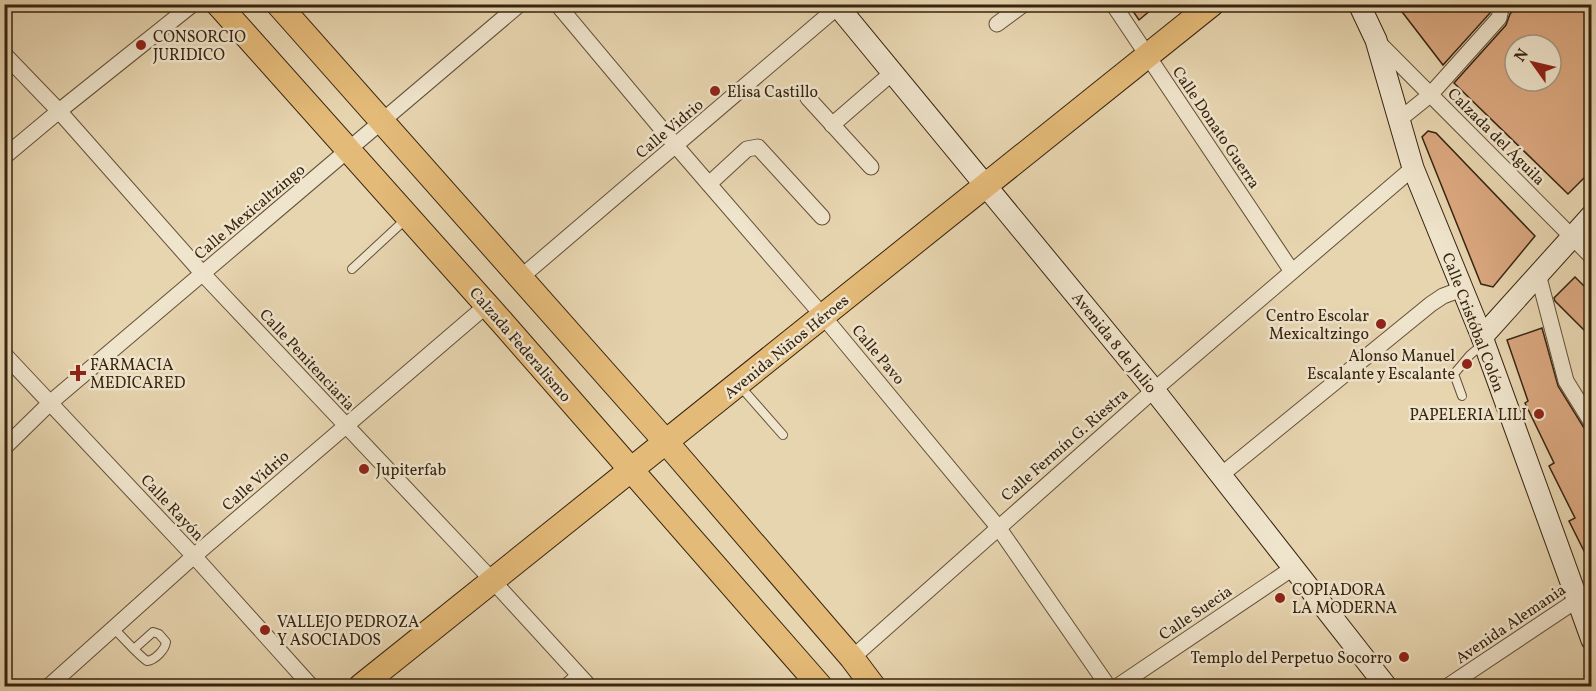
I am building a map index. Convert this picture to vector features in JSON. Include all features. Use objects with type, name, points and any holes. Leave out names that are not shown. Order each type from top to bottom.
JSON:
[{"type":"main road","name":"Calzada Federalismo","points":[[218,4],[487,305],[818,686]]},
{"type":"main road","points":[[278,4],[666,442],[852,658],[873,687]]},
{"type":"main road","name":"Avenida Niños Héroes","points":[[361,687],[1212,4]]},
{"type":"street","points":[[4,157],[193,4]]},
{"type":"street","name":"Calle Mexicaltzingo","points":[[4,448],[51,402],[520,4]]},
{"type":"street","name":"Calle Pavo","points":[[557,4],[676,146],[824,316],[998,527],[1108,687]]},
{"type":"street","points":[[997,24],[1024,4]]},
{"type":"street","name":"Calle Donato Guerra","points":[[1113,4],[1291,270]]},
{"type":"street","name":"Calle Cristóbal Colón","points":[[1359,4],[1376,40],[1413,168],[1584,595],[1592,640]]},
{"type":"street","points":[[1399,120],[1430,95],[1498,18],[1502,4]]},
{"type":"street","name":"Calle Vidrio","points":[[520,278],[838,5]]},
{"type":"street","name":"Avenida 8 de Julio","points":[[838,5],[1154,390],[1386,687]]},
{"type":"street","name":"Calzada del Águila","points":[[1376,40],[1592,257]]},
{"type":"street","name":"Calle Penitenciaria","points":[[4,54],[58,111],[203,274],[584,681]]},
{"type":"street","points":[[832,125],[892,73]]},
{"type":"street","points":[[808,98],[871,167]]},
{"type":"street","points":[[709,184],[747,149],[758,147],[822,217]]},
{"type":"street","name":"Calle Fermín G. Riestra","points":[[852,658],[1291,270],[1413,168]]},
{"type":"street","points":[[1483,340],[1538,274],[1592,215]]},
{"type":"street","points":[[1538,274],[1566,381],[1592,423]]},
{"type":"street","points":[[1221,475],[1431,304],[1443,296],[1462,289]]},
{"type":"street","name":"Calle Vidrio","points":[[49,687],[194,556],[487,305]]},
{"type":"street","name":"Calle Rayón","points":[[4,354],[194,556],[311,687]]},
{"type":"street","name":"Calle Suecia","points":[[1118,687],[1293,568]]},
{"type":"street","name":"Avenida Alemania","points":[[1448,687],[1584,595]]},
{"type":"street","points":[[567,687],[584,681]]},
{"type":"lane","points":[[352,269],[408,217]]},
{"type":"lane","points":[[1462,396],[1454,374],[1483,340]]},
{"type":"lane","points":[[738,384],[783,435]]},
{"type":"lane","points":[[114,628],[134,649]]},
{"type":"building","points":[[1128,4],[1158,4],[1139,20]]},
{"type":"building","points":[[1396,4],[1492,4],[1490,13],[1443,65]]},
{"type":"building","points":[[1519,4],[1592,4],[1592,170],[1568,194],[1454,83],[1506,25],[1510,14]]},
{"type":"building","points":[[1428,131],[1436,133],[1535,236],[1493,287],[1481,284],[1422,137]]},
{"type":"building","points":[[1575,277],[1592,294],[1592,338],[1554,298]]},
{"type":"building","points":[[1542,328],[1558,386],[1584,428],[1592,435],[1592,567],[1569,521],[1575,518],[1549,466],[1554,463],[1525,403],[1528,401],[1507,340]]},
{"type":"place","name":"CONSORCIO JURIDICO","points":[[141,45]]},
{"type":"place","name":"Elisa Castillo","points":[[715,91]]},
{"type":"place","name":"Centro Escolar Mexicaltzingo","points":[[1381,324]]},
{"type":"place","name":"Alonso Manuel Escalante y Escalante","points":[[1467,364]]},
{"type":"place","name":"FARMACIA MEDICARED","points":[[78,373]]},
{"type":"place","name":"PAPELERIA LILI","points":[[1539,414]]},
{"type":"place","name":"Jupiterfab","points":[[364,469]]},
{"type":"place","name":"COPIADORA LA MODERNA","points":[[1280,598]]},
{"type":"place","name":"VALLEJO PEDROZA Y ASOCIADOS","points":[[265,630]]},
{"type":"place","name":"Templo del Perpetuo Socorro","points":[[1404,657]]}]
